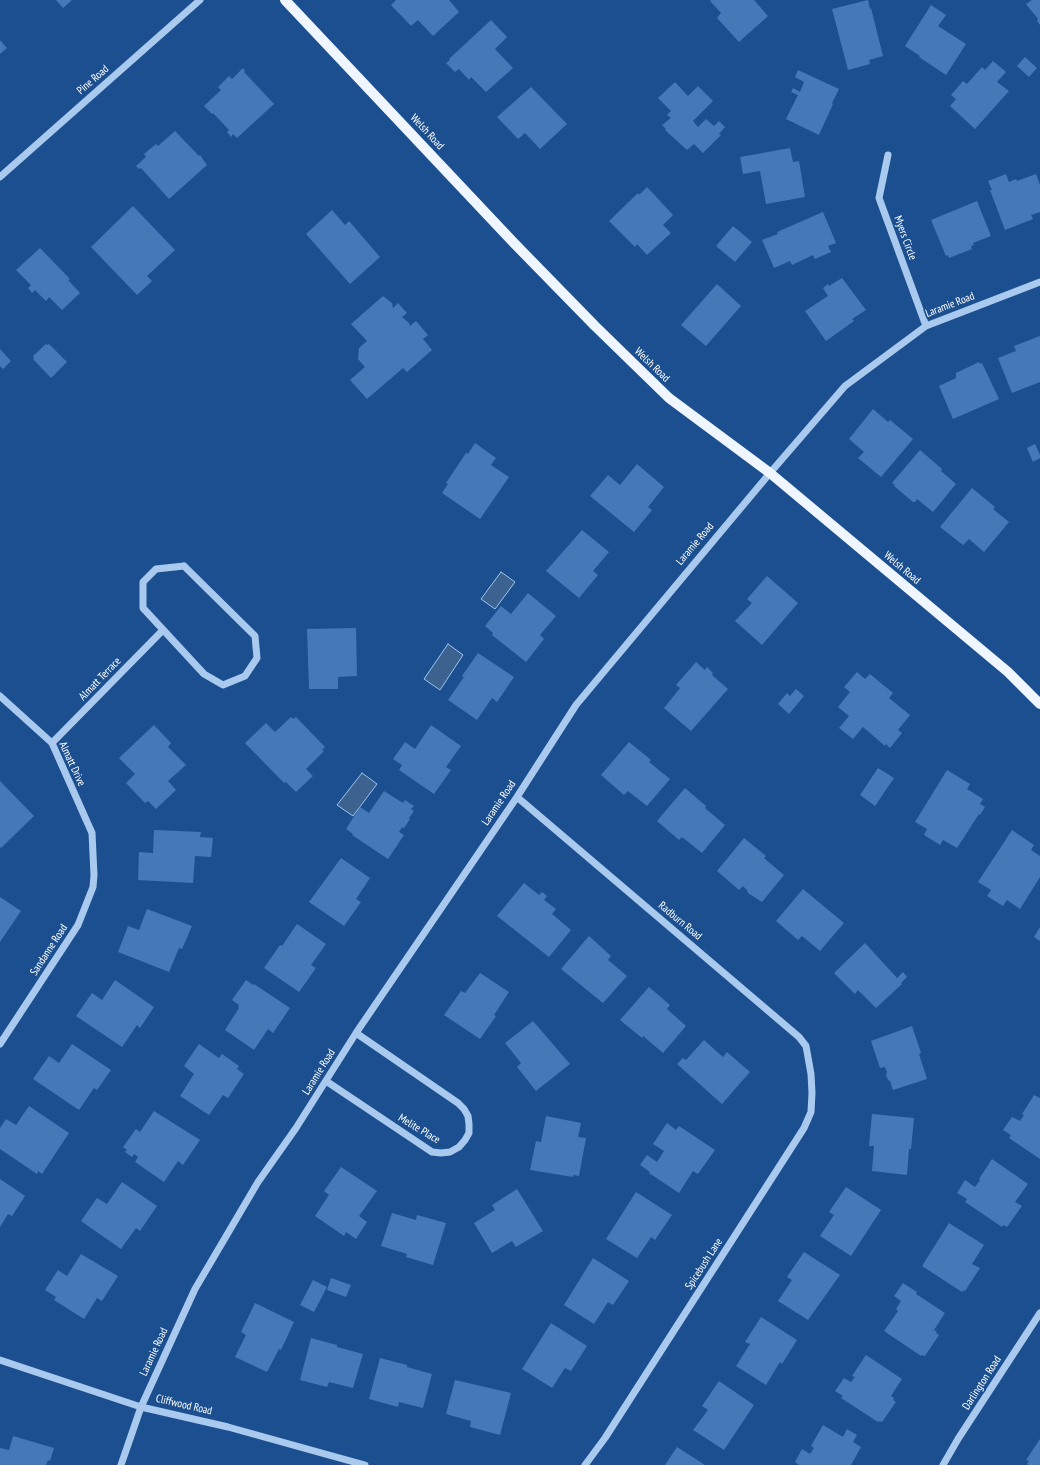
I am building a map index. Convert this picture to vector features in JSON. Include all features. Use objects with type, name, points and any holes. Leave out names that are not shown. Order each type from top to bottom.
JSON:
[{"type":"main road","name":"Welsh Road","points":[[285,0],[513,242],[595,326],[669,398],[770,473],[1008,672],[1040,704]]},
{"type":"street","name":"Pine Road","points":[[0,177],[200,0]]},
{"type":"street","name":"Myers Circle","points":[[888,155],[879,198],[926,326]]},
{"type":"street","name":"Laramie Road","points":[[121,1465],[141,1407],[196,1289],[258,1182],[296,1128],[356,1033],[517,797],[576,705],[770,473],[845,386],[926,326],[1040,282]]},
{"type":"street","points":[[184,566],[255,636],[256,658],[245,676],[223,685],[204,674],[163,630],[143,608],[143,582],[156,569],[184,566]]},
{"type":"street","name":"Almatt Terrace","points":[[52,743],[163,630]]},
{"type":"street","name":"Almatt Drive","points":[[0,696],[52,743],[92,833],[94,859]]},
{"type":"street","name":"Radburn Road","points":[[517,797],[799,1037],[806,1046],[811,1074]]},
{"type":"street","name":"Sandanne Road","points":[[0,1044],[78,925],[93,887],[94,859]]},
{"type":"street","name":"Melite Place","points":[[326,1081],[432,1152],[450,1152],[459,1147],[465,1140],[469,1133],[468,1116],[458,1103],[356,1033]]},
{"type":"street","name":"Spicebush Lane","points":[[585,1465],[605,1438],[804,1128],[811,1112],[811,1074]]},
{"type":"street","name":"Darlington Road","points":[[943,1465],[1040,1313]]},
{"type":"street","name":"Cliffwood Road","points":[[0,1360],[141,1407],[228,1427],[366,1465]]},
{"type":"water","points":[[501,572],[515,582],[495,609],[481,599]]},
{"type":"water","points":[[448,644],[463,655],[440,690],[424,679]]},
{"type":"water","points":[[362,773],[377,784],[353,816],[337,805]]},
{"type":"building","points":[[56,0],[72,0],[63,8]]},
{"type":"building","points":[[396,0],[449,0],[459,12],[433,36],[418,20],[411,26],[391,5]]},
{"type":"building","points":[[754,0],[768,16],[739,42],[717,18],[721,13],[710,1]]},
{"type":"building","points":[[868,0],[883,56],[869,60],[870,64],[848,70],[832,9]]},
{"type":"building","points":[[1032,0],[1040,0],[1040,25],[1037,21],[1038,19],[1026,4]]},
{"type":"building","points":[[931,5],[946,15],[938,26],[966,44],[946,75],[905,46]]},
{"type":"building","points":[[491,20],[507,37],[495,49],[513,68],[486,92],[471,77],[469,80],[459,69],[455,72],[446,63]]},
{"type":"building","points":[[0,40],[7,48],[0,54]]},
{"type":"building","points":[[1025,57],[1037,68],[1029,77],[1017,66]]},
{"type":"building","points":[[993,61],[1006,72],[997,82],[1009,91],[975,129],[950,106],[956,99],[951,95],[963,81],[967,84],[982,67],[985,70]]},
{"type":"building","points":[[243,68],[245,71],[244,72],[274,104],[237,138],[233,134],[231,137],[227,132],[229,130],[204,106],[221,90],[218,87],[229,76],[232,79]]},
{"type":"building","points":[[798,70],[839,89],[819,135],[786,119],[798,95],[791,92],[793,88],[800,92],[804,82],[795,77]]},
{"type":"building","points":[[675,82],[688,96],[698,86],[713,101],[693,121],[698,127],[706,119],[714,126],[719,121],[725,127],[719,134],[721,135],[703,153],[694,144],[687,150],[665,130],[666,129],[662,125],[671,118],[667,115],[671,111],[658,98]]},
{"type":"building","points":[[531,87],[567,124],[540,149],[525,133],[518,139],[497,117]]},
{"type":"building","points":[[175,131],[199,156],[200,155],[207,165],[169,199],[141,168],[139,169],[136,166],[146,157],[144,154],[156,144],[158,146]]},
{"type":"building","points":[[790,148],[793,162],[799,161],[805,197],[766,204],[760,171],[743,174],[740,157]]},
{"type":"building","points":[[1006,174],[1009,182],[1016,179],[1017,181],[1036,174],[1040,185],[1040,212],[1031,215],[1033,219],[1005,230],[988,181]]},
{"type":"building","points":[[647,187],[673,215],[663,225],[671,233],[647,255],[637,244],[635,247],[609,221],[638,193],[639,195]]},
{"type":"building","points":[[977,201],[991,236],[973,243],[974,245],[971,246],[972,249],[949,258],[948,255],[946,256],[931,220]]},
{"type":"building","points":[[133,206],[175,250],[147,276],[152,281],[137,295],[91,247]]},
{"type":"building","points":[[332,210],[345,225],[349,221],[380,257],[350,284],[306,234]]},
{"type":"building","points":[[823,212],[836,243],[828,246],[831,252],[815,259],[813,255],[792,265],[790,261],[774,268],[762,240],[778,234],[777,232]]},
{"type":"building","points":[[733,226],[752,242],[735,262],[716,246]]},
{"type":"building","points":[[40,248],[70,279],[68,280],[80,293],[62,310],[49,297],[46,301],[35,290],[32,293],[28,288],[31,285],[16,270]]},
{"type":"building","points":[[842,278],[866,310],[852,319],[854,321],[826,341],[805,311],[828,296],[823,288],[828,284],[829,286]]},
{"type":"building","points":[[717,284],[741,306],[706,346],[681,325]]},
{"type":"building","points":[[383,296],[392,303],[393,308],[398,303],[407,313],[402,317],[409,323],[410,326],[416,321],[428,335],[423,339],[432,350],[407,372],[403,368],[367,399],[350,380],[365,367],[358,359],[359,348],[367,341],[351,324]]},
{"type":"building","points":[[1040,336],[1040,382],[1012,393],[998,358],[1016,351],[1014,346]]},
{"type":"building","points":[[46,344],[49,344],[67,362],[51,378],[33,359],[33,356]]},
{"type":"building","points":[[0,349],[11,361],[3,369],[0,366]]},
{"type":"building","points":[[979,362],[980,364],[982,363],[999,399],[953,419],[939,386],[956,378],[956,373]]},
{"type":"building","points":[[873,409],[888,422],[890,420],[913,439],[881,477],[858,458],[864,452],[849,439]]},
{"type":"building","points":[[475,443],[496,458],[491,465],[509,477],[480,519],[442,493],[448,484],[446,483],[466,453],[468,454]]},
{"type":"building","points":[[1035,444],[1040,458],[1033,462],[1027,448]]},
{"type":"building","points":[[920,450],[942,469],[941,471],[956,484],[933,512],[917,499],[913,502],[892,483]]},
{"type":"building","points":[[637,464],[664,487],[648,507],[652,510],[634,532],[590,496],[608,475],[620,485]]},
{"type":"building","points":[[972,488],[995,507],[993,509],[1009,522],[984,552],[969,539],[963,545],[940,527]]},
{"type":"building","points":[[582,530],[609,552],[593,571],[598,575],[579,598],[546,571]]},
{"type":"building","points":[[767,576],[798,603],[762,645],[735,621],[752,603],[747,599]]},
{"type":"building","points":[[528,593],[556,616],[540,635],[544,639],[526,662],[492,635],[493,633],[485,626],[501,606],[511,614]]},
{"type":"building","points":[[356,628],[357,676],[338,677],[338,689],[309,689],[307,629]]},
{"type":"building","points":[[478,653],[514,677],[497,702],[492,698],[477,720],[448,700]]},
{"type":"building","points":[[696,662],[705,670],[707,667],[713,673],[712,675],[728,689],[691,731],[664,708],[680,688],[676,685]]},
{"type":"building","points":[[857,672],[865,679],[870,674],[893,693],[889,698],[910,715],[898,730],[902,733],[890,748],[886,744],[885,746],[863,727],[853,739],[839,728],[849,716],[838,707],[850,692],[844,687]]},
{"type":"building","points":[[796,689],[804,696],[789,714],[778,704],[787,693],[790,696]]},
{"type":"building","points":[[291,717],[293,719],[296,717],[325,747],[322,750],[324,751],[306,769],[313,776],[296,792],[286,782],[284,783],[245,743],[266,723],[275,732]]},
{"type":"building","points":[[154,725],[171,743],[168,747],[186,765],[168,781],[176,790],[156,809],[148,801],[145,803],[126,783],[135,774],[119,758]]},
{"type":"building","points":[[431,725],[461,746],[446,767],[451,770],[434,794],[399,770],[402,765],[393,759],[405,742],[415,749]]},
{"type":"building","points":[[629,742],[651,760],[649,762],[670,779],[647,806],[628,791],[624,795],[601,775]]},
{"type":"building","points":[[878,768],[894,778],[875,806],[860,795]]},
{"type":"building","points":[[947,770],[970,784],[967,789],[983,799],[980,804],[985,807],[957,848],[943,840],[940,845],[924,835],[927,829],[915,822]]},
{"type":"building","points":[[0,781],[34,816],[1,848],[0,847]]},
{"type":"building","points":[[685,788],[725,825],[702,853],[682,837],[679,840],[657,821]]},
{"type":"building","points":[[384,791],[403,803],[405,800],[414,806],[411,809],[414,811],[409,818],[410,819],[404,828],[402,827],[399,832],[404,835],[388,859],[352,835],[353,834],[346,829],[360,807],[369,813]]},
{"type":"building","points":[[154,830],[201,832],[200,837],[213,838],[211,857],[195,856],[193,883],[138,880],[139,852],[153,853]]},
{"type":"building","points":[[1012,830],[1034,845],[1031,850],[1040,856],[1040,877],[1020,909],[1007,900],[1003,906],[987,896],[991,890],[978,882]]},
{"type":"building","points":[[744,838],[766,856],[764,858],[784,875],[762,902],[748,893],[743,886],[739,890],[717,871]]},
{"type":"building","points":[[341,858],[370,878],[356,899],[361,902],[344,926],[309,902]]},
{"type":"building","points":[[524,883],[539,895],[542,892],[547,896],[544,900],[556,909],[552,914],[571,930],[549,957],[497,916]]},
{"type":"building","points":[[803,889],[844,923],[820,951],[802,936],[798,940],[776,921]]},
{"type":"building","points":[[0,897],[21,911],[0,942]]},
{"type":"building","points":[[147,909],[192,926],[182,949],[179,948],[169,972],[118,952],[128,926],[139,930]]},
{"type":"building","points":[[297,924],[326,944],[311,965],[316,968],[299,992],[264,968],[280,945],[282,946]]},
{"type":"building","points":[[1040,927],[1040,941],[1034,937]]},
{"type":"building","points":[[589,936],[611,956],[608,960],[627,976],[603,1003],[561,969]]},
{"type":"building","points":[[865,943],[897,978],[903,972],[907,977],[901,983],[902,984],[876,1008],[858,990],[855,994],[834,973]]},
{"type":"building","points":[[480,973],[509,992],[494,1015],[496,1016],[480,1039],[444,1015],[461,991],[465,993]]},
{"type":"building","points":[[115,980],[154,1007],[140,1028],[137,1025],[122,1047],[76,1016],[92,993],[102,1000]]},
{"type":"building","points":[[246,980],[290,1008],[273,1033],[268,1029],[254,1050],[225,1030],[239,1008],[239,1005],[232,1000]]},
{"type":"building","points":[[649,987],[670,1005],[667,1009],[686,1026],[663,1053],[643,1036],[642,1038],[620,1020]]},
{"type":"building","points":[[533,1021],[570,1064],[536,1091],[517,1067],[521,1063],[505,1043]]},
{"type":"building","points":[[912,1026],[921,1053],[919,1054],[927,1079],[893,1090],[886,1075],[887,1072],[885,1067],[880,1068],[871,1041]]},
{"type":"building","points":[[704,1040],[723,1057],[727,1052],[750,1072],[722,1104],[677,1064],[683,1058],[686,1060]]},
{"type":"building","points":[[72,1044],[111,1070],[97,1090],[94,1088],[79,1110],[33,1079],[49,1056],[59,1063]]},
{"type":"building","points":[[199,1044],[219,1058],[222,1054],[239,1066],[237,1069],[244,1074],[228,1098],[223,1095],[209,1115],[180,1096],[194,1074],[184,1066]]},
{"type":"building","points":[[1034,1095],[1040,1098],[1040,1159],[1009,1138],[1011,1135],[1003,1130],[1012,1117],[1020,1121],[1024,1115],[1022,1114]]},
{"type":"building","points":[[29,1106],[69,1133],[42,1174],[38,1171],[37,1174],[0,1149],[0,1128],[6,1119],[16,1125]]},
{"type":"building","points":[[154,1111],[200,1140],[183,1165],[178,1161],[164,1182],[135,1162],[138,1157],[134,1154],[132,1157],[125,1152],[127,1150],[123,1147],[136,1129],[140,1132]]},
{"type":"building","points":[[872,1114],[914,1118],[907,1175],[872,1171],[874,1146],[869,1146]]},
{"type":"building","points":[[546,1116],[581,1123],[578,1137],[586,1138],[579,1176],[573,1175],[573,1177],[530,1170],[536,1141],[541,1142]]},
{"type":"building","points":[[667,1123],[676,1130],[679,1126],[715,1150],[698,1174],[693,1171],[679,1193],[649,1173],[650,1172],[640,1165],[647,1155],[657,1162],[664,1151],[653,1144]]},
{"type":"building","points":[[992,1159],[1028,1184],[1015,1202],[1022,1206],[1007,1227],[1003,1225],[1002,1227],[965,1202],[967,1199],[957,1193],[965,1180],[975,1187]]},
{"type":"building","points":[[341,1167],[377,1191],[359,1216],[367,1222],[356,1239],[346,1232],[344,1236],[315,1216],[329,1195],[324,1191]]},
{"type":"building","points":[[0,1179],[25,1196],[12,1216],[8,1214],[0,1227]]},
{"type":"building","points":[[122,1182],[157,1206],[140,1231],[136,1228],[121,1249],[81,1221],[97,1198],[107,1204]]},
{"type":"building","points":[[846,1187],[881,1210],[851,1256],[820,1236],[834,1215],[829,1212]]},
{"type":"building","points":[[517,1189],[543,1231],[516,1247],[512,1241],[492,1253],[474,1223],[495,1210],[492,1205]]},
{"type":"building","points":[[636,1192],[672,1215],[655,1240],[651,1237],[637,1258],[606,1239]]},
{"type":"building","points":[[392,1213],[416,1220],[417,1215],[446,1223],[433,1265],[406,1257],[407,1254],[381,1246]]},
{"type":"building","points":[[949,1223],[984,1245],[972,1264],[980,1268],[965,1291],[964,1290],[962,1292],[922,1266]]},
{"type":"building","points":[[804,1252],[840,1275],[808,1320],[778,1301],[792,1280],[787,1277]]},
{"type":"building","points":[[81,1254],[118,1276],[102,1301],[97,1298],[84,1319],[54,1300],[56,1297],[45,1290],[58,1270],[67,1276]]},
{"type":"building","points":[[593,1258],[629,1281],[613,1305],[608,1302],[594,1324],[564,1305]]},
{"type":"building","points":[[331,1278],[351,1285],[346,1297],[327,1290]]},
{"type":"building","points":[[313,1280],[327,1287],[314,1312],[300,1305]]},
{"type":"building","points":[[903,1283],[917,1292],[916,1294],[945,1313],[934,1330],[939,1335],[925,1356],[921,1356],[884,1331],[898,1311],[896,1309],[901,1301],[894,1296]]},
{"type":"building","points":[[255,1303],[294,1322],[281,1350],[279,1349],[267,1372],[235,1357],[246,1335],[241,1332]]},
{"type":"building","points":[[761,1317],[797,1340],[782,1364],[780,1362],[766,1385],[736,1366],[750,1344],[745,1342]]},
{"type":"building","points":[[551,1323],[587,1346],[571,1371],[565,1368],[552,1388],[522,1369]]},
{"type":"building","points":[[311,1338],[363,1354],[353,1388],[329,1382],[327,1387],[300,1380]]},
{"type":"building","points":[[866,1355],[902,1379],[891,1396],[896,1402],[882,1422],[878,1422],[841,1398],[843,1396],[835,1391],[844,1378],[851,1382],[855,1377],[852,1376]]},
{"type":"building","points":[[380,1358],[407,1365],[407,1367],[432,1374],[423,1408],[399,1402],[398,1407],[369,1399]]},
{"type":"building","points":[[455,1380],[511,1393],[500,1435],[470,1427],[471,1421],[446,1414]]},
{"type":"building","points":[[719,1381],[754,1405],[724,1450],[693,1430],[708,1410],[702,1406]]},
{"type":"building","points":[[823,1425],[843,1437],[847,1429],[857,1435],[853,1442],[861,1447],[851,1465],[799,1465],[795,1462],[802,1449],[810,1454],[814,1448],[811,1446]]},
{"type":"building","points":[[13,1436],[54,1448],[50,1461],[48,1460],[46,1465],[0,1465],[0,1448],[9,1450]]},
{"type":"building","points":[[1040,1439],[1040,1465],[1028,1465],[1027,1464],[1029,1461],[1026,1460]]},
{"type":"building","points":[[677,1447],[705,1465],[665,1465]]}]
